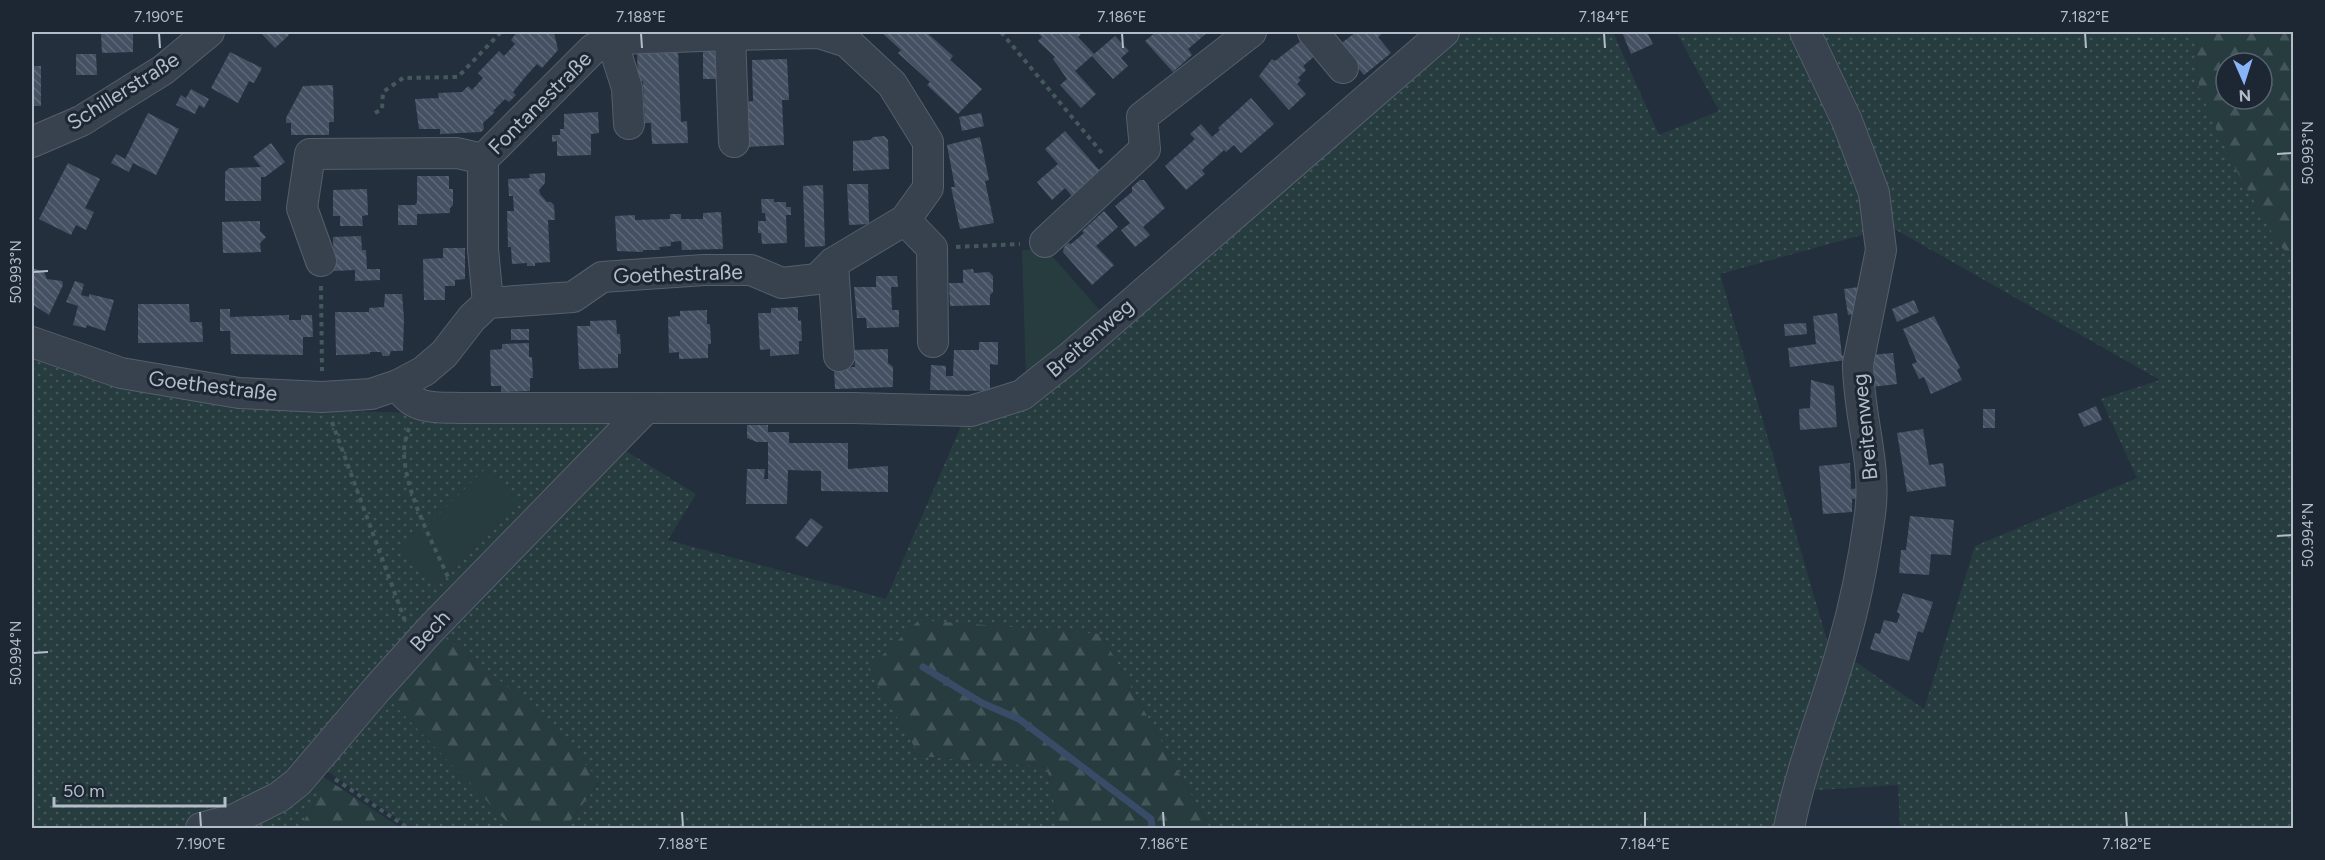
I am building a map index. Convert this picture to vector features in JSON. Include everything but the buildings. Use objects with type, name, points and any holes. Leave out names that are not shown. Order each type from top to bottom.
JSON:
[{"type":"street","name":"Schillerstraße","points":[[32,142],[81,121],[163,70],[209,32]]},
{"type":"street","points":[[1045,242],[1144,149],[1142,117],[1251,32]]},
{"type":"street","points":[[1312,32],[1343,68]]},
{"type":"street","name":"Breitenweg","points":[[646,408],[853,408],[971,411],[1022,395],[1070,357],[1444,32]]},
{"type":"street","name":"Breitenweg","points":[[1789,828],[1795,794],[1842,650],[1854,605],[1870,513],[1870,469],[1858,382],[1858,364],[1881,250],[1874,193],[1847,121],[1805,32]]},
{"type":"street","name":"Fontanestraße","points":[[489,303],[483,249],[483,159],[598,40],[711,34],[819,33],[847,42],[892,84],[928,142],[928,188],[905,220]]},
{"type":"street","points":[[711,34],[734,142]]},
{"type":"street","points":[[598,40],[627,88],[629,124]]},
{"type":"street","name":"Fontanestraße","points":[[321,261],[302,208],[310,154],[457,153],[483,159]]},
{"type":"street","points":[[905,220],[932,248],[933,342]]},
{"type":"street","name":"Goethestraße","points":[[409,395],[424,371],[444,354],[472,318],[489,303],[573,297],[602,277],[625,275],[704,270],[751,270],[782,283],[817,279],[832,263],[905,220]]},
{"type":"street","points":[[832,263],[839,357]]},
{"type":"street","name":"Goethestraße","points":[[32,342],[121,373],[239,393],[322,397],[371,394],[409,395],[462,408],[646,408]]},
{"type":"street","name":"Bech","points":[[201,828],[235,819],[279,797],[298,782],[377,688],[415,647],[646,408]]},
{"type":"path","points":[[375,113],[382,109],[383,92],[403,78],[458,77],[501,32]]},
{"type":"path","points":[[1000,32],[1118,172]]},
{"type":"path","points":[[932,248],[1045,242]]},
{"type":"path","points":[[321,261],[322,397],[415,647]]},
{"type":"path","points":[[409,395],[408,429],[404,450],[408,475],[419,511],[452,590],[450,610]]},
{"type":"path","points":[[315,764],[408,828]]},
{"type":"green space","points":[[1450,32],[1613,32],[1659,135],[1719,111],[1677,33],[1680,32],[2192,32],[2196,38],[2199,89],[2279,245],[2293,258],[2293,828],[1900,828],[1898,785],[1801,791],[1843,653],[1924,709],[1975,546],[2137,478],[2101,399],[2160,380],[1891,227],[1720,274],[1828,644],[1836,649],[1786,828],[1210,828],[1101,634],[919,756],[1047,767],[1059,828],[565,828],[600,782],[434,629],[618,446],[696,494],[668,540],[886,599],[965,417],[994,414]]},
{"type":"green space","points":[[2192,32],[2293,32],[2293,258],[2279,245],[2231,161],[2199,89],[2196,38]]},
{"type":"green space","points":[[1046,249],[1104,315],[1026,379],[1022,250]]},
{"type":"green space","points":[[32,349],[294,410],[631,418],[318,755],[235,812],[178,828],[32,828]]},
{"type":"green space","points":[[484,470],[516,502],[432,584],[400,552]]},
{"type":"green space","points":[[919,620],[1101,634],[1210,828],[1059,828],[1047,767],[920,756],[868,669]]},
{"type":"green space","points":[[434,629],[536,709],[600,781],[565,828],[513,828],[381,691]]},
{"type":"green space","points":[[381,691],[513,828],[412,828],[321,767]]},
{"type":"green space","points":[[316,772],[318,795],[300,828],[221,828]]},
{"type":"green space","points":[[316,772],[401,828],[300,828],[318,795]]},
{"type":"waterway","points":[[923,667],[982,703],[1019,719],[1151,819],[1152,828]]}]
